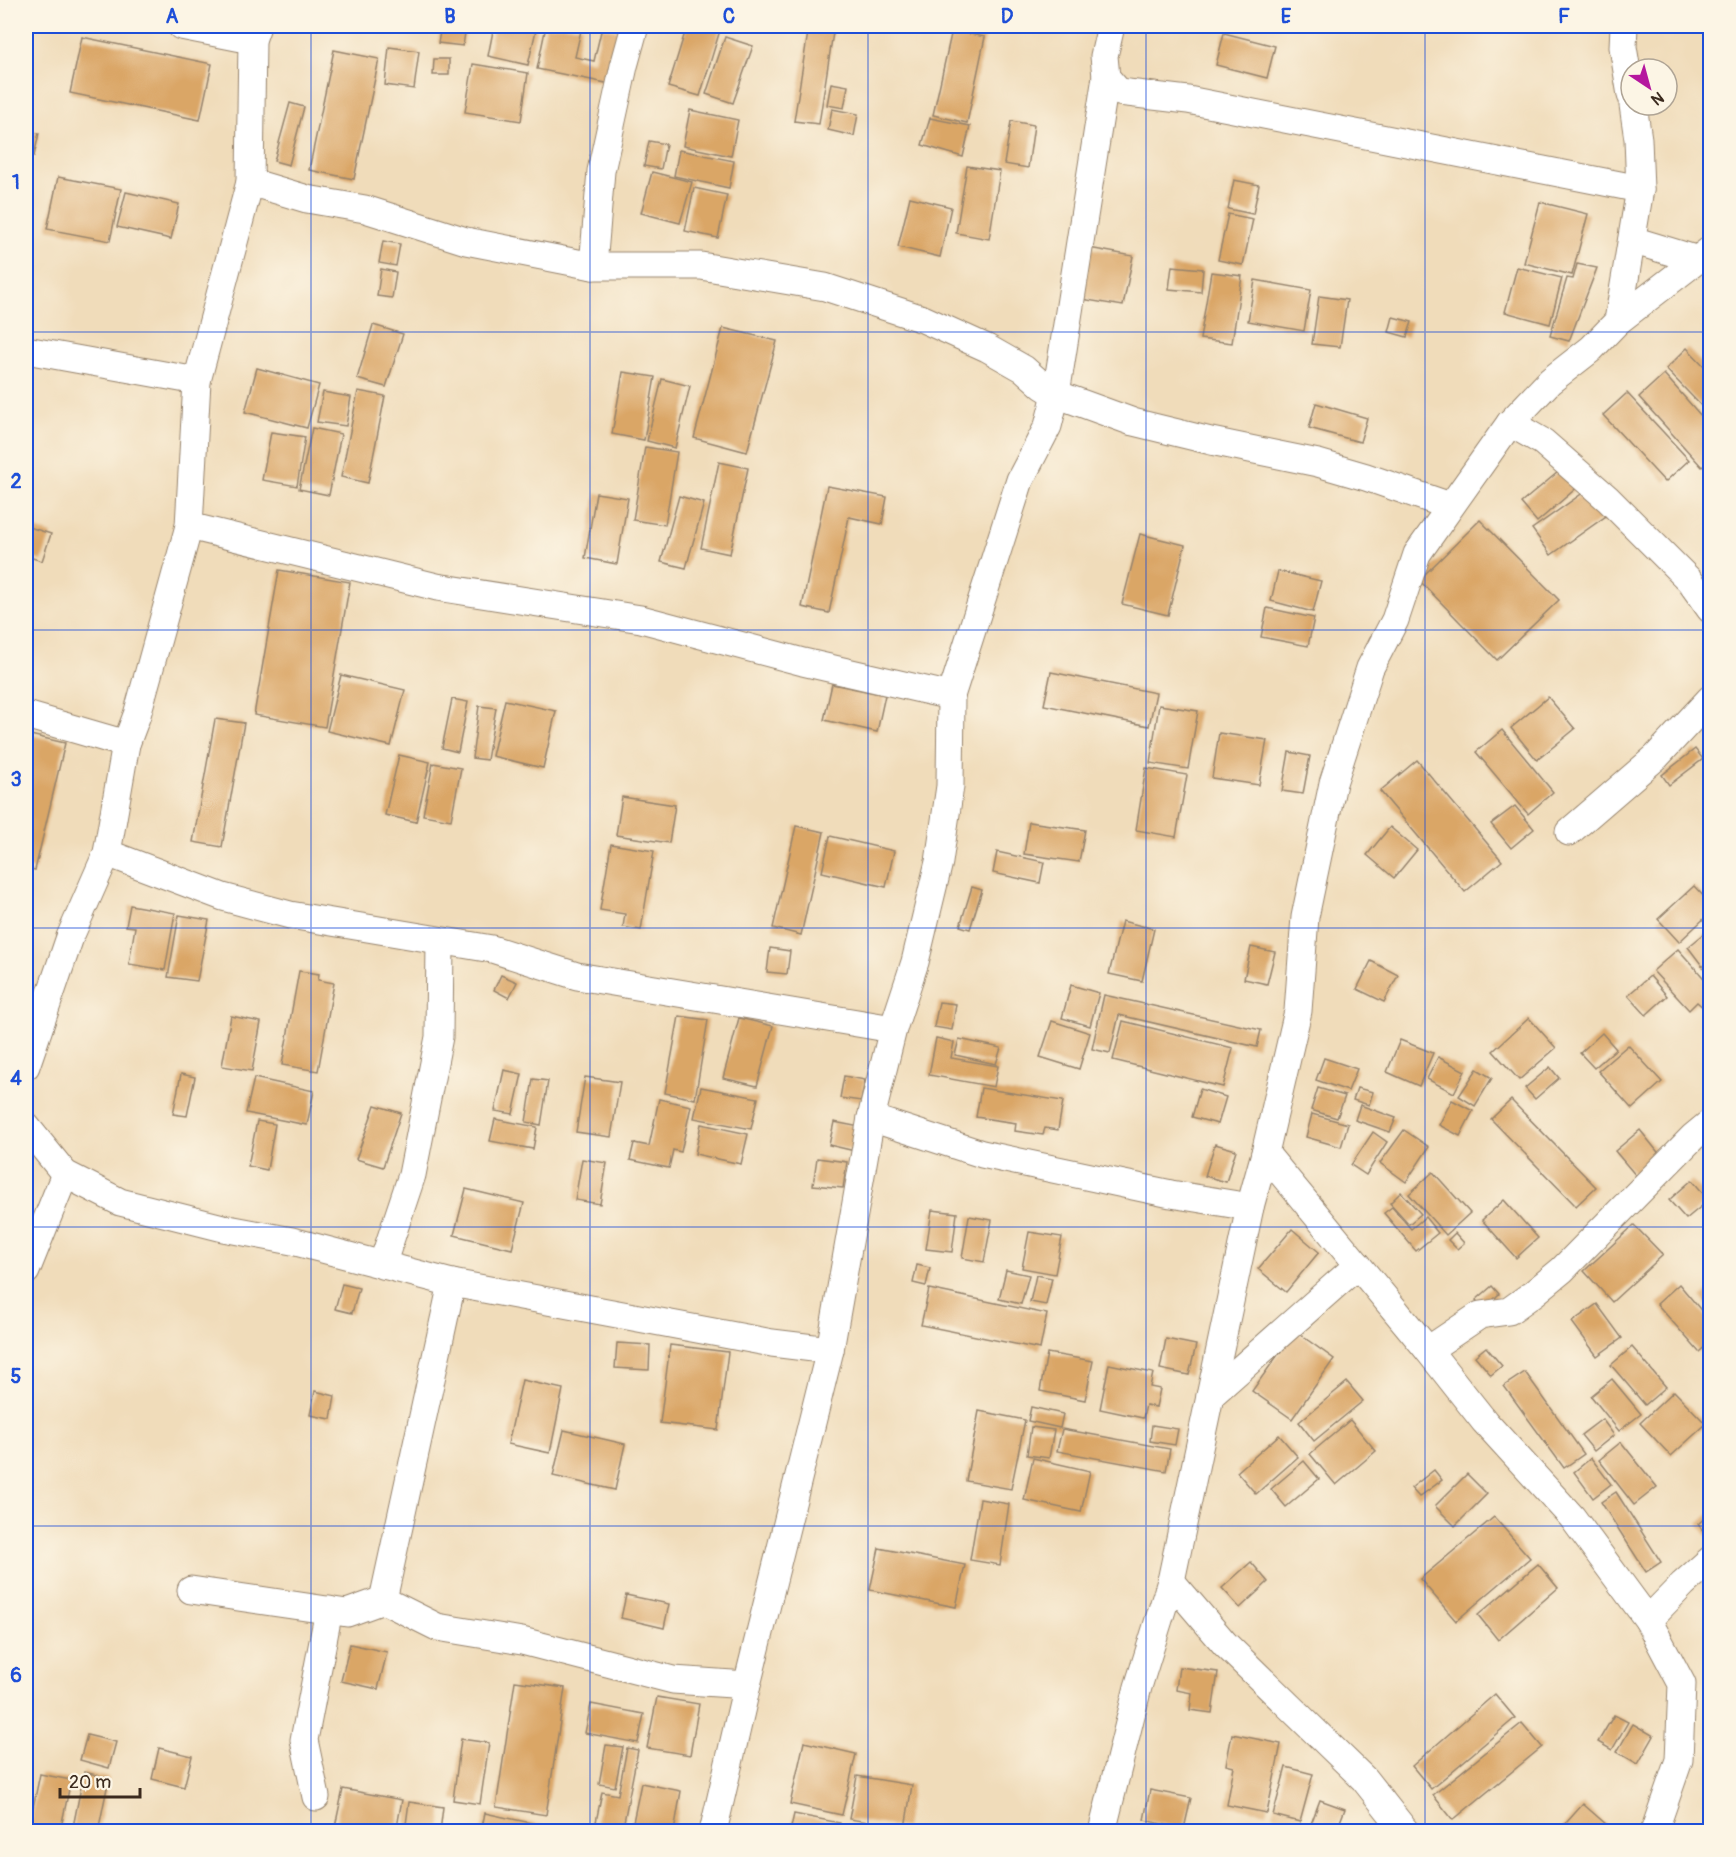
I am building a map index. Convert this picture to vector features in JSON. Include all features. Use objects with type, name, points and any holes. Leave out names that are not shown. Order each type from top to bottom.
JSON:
[{"type":"street","points":[[27,1054],[70,937],[107,853],[126,744],[137,715],[189,526],[197,381],[250,182],[255,33],[181,26]]},
{"type":"street","points":[[593,266],[601,171],[634,26]]},
{"type":"street","points":[[713,1832],[830,1350],[872,1118],[893,1029],[915,962],[939,862],[950,786],[951,696],[1020,480],[1048,426],[1056,394],[1106,77],[1104,56],[1112,26]]},
{"type":"street","points":[[1624,26],[1625,57]]},
{"type":"street","points":[[1106,77],[1119,92],[1188,100],[1640,189]]},
{"type":"street","points":[[1618,321],[1640,189],[1635,117]]},
{"type":"street","points":[[250,182],[307,199],[365,209],[466,241],[593,266],[700,266],[825,287],[923,319],[987,348],[1023,369],[1056,394],[1133,422],[1318,463],[1450,506]]},
{"type":"street","points":[[1632,240],[1704,255]]},
{"type":"street","points":[[1102,1832],[1138,1687],[1171,1581],[1250,1207],[1298,1011],[1305,917],[1333,783],[1370,668],[1395,620],[1417,554],[1510,423],[1550,381],[1591,349],[1618,321],[1704,255]]},
{"type":"street","points":[[26,350],[197,381]]},
{"type":"street","points":[[1510,423],[1543,442],[1608,499],[1690,581],[1710,609]]},
{"type":"street","points":[[189,526],[437,586],[641,619],[803,662],[951,696]]},
{"type":"street","points":[[1569,832],[1656,757],[1710,699]]},
{"type":"street","points":[[26,715],[126,744]]},
{"type":"street","points":[[107,853],[224,897],[290,915],[492,949],[577,976],[893,1029]]},
{"type":"street","points":[[382,1265],[412,1175],[439,1037],[440,941]]},
{"type":"street","points":[[872,1118],[982,1154],[1118,1183],[1250,1207]]},
{"type":"street","points":[[1428,1350],[1480,1315],[1509,1311],[1534,1293],[1562,1270],[1693,1137],[1710,1123]]},
{"type":"street","points":[[26,1126],[65,1174],[120,1202],[223,1228],[292,1240],[452,1283],[772,1342],[830,1350]]},
{"type":"street","points":[[1265,1153],[1485,1422],[1572,1517],[1648,1620],[1682,1684],[1679,1760],[1654,1832]]},
{"type":"street","points":[[26,1271],[65,1174]]},
{"type":"street","points":[[1210,1396],[1358,1265]]},
{"type":"street","points":[[383,1600],[452,1283]]},
{"type":"street","points":[[1648,1620],[1710,1560]]},
{"type":"street","points":[[1171,1581],[1225,1644],[1364,1779],[1406,1832]]},
{"type":"street","points":[[191,1590],[347,1613],[383,1600],[437,1627],[522,1641],[673,1680],[747,1685]]},
{"type":"street","points":[[316,1797],[304,1740],[329,1610]]},
{"type":"building","points":[[441,26],[466,26],[463,46],[438,43]]},
{"type":"building","points":[[494,26],[537,26],[528,65],[488,56]]},
{"type":"building","points":[[546,26],[582,26],[575,57],[594,61],[602,27],[627,33],[616,85],[537,69]]},
{"type":"building","points":[[687,26],[721,27],[700,96],[668,87]]},
{"type":"building","points":[[809,26],[834,26],[819,124],[794,121]]},
{"type":"building","points":[[952,30],[985,37],[967,123],[933,115]]},
{"type":"building","points":[[1224,33],[1275,46],[1267,78],[1216,65]]},
{"type":"building","points":[[82,37],[212,64],[200,120],[70,93]]},
{"type":"building","points":[[725,37],[753,46],[733,103],[706,94]]},
{"type":"building","points":[[389,47],[419,51],[414,89],[385,85]]},
{"type":"building","points":[[334,50],[379,59],[354,179],[309,170]]},
{"type":"building","points":[[434,59],[449,59],[449,75],[433,75]]},
{"type":"building","points":[[473,64],[528,73],[521,121],[465,112]]},
{"type":"building","points":[[831,83],[848,86],[844,108],[827,105]]},
{"type":"building","points":[[290,103],[304,107],[289,165],[274,161]]},
{"type":"building","points":[[832,109],[858,114],[854,136],[828,130]]},
{"type":"building","points":[[690,110],[738,120],[731,156],[683,146]]},
{"type":"building","points":[[930,118],[970,126],[963,157],[922,145]]},
{"type":"building","points":[[1011,121],[1034,125],[1028,168],[1004,164]]},
{"type":"building","points":[[26,131],[39,133],[34,156],[26,155]]},
{"type":"building","points":[[649,141],[666,144],[661,169],[644,166]]},
{"type":"building","points":[[679,150],[734,161],[729,188],[674,176]]},
{"type":"building","points":[[967,166],[1000,171],[989,239],[956,233]]},
{"type":"building","points":[[652,172],[692,182],[680,223],[641,213]]},
{"type":"building","points":[[58,177],[121,189],[110,241],[47,229]]},
{"type":"building","points":[[1234,180],[1259,185],[1253,214],[1228,209]]},
{"type":"building","points":[[694,188],[727,195],[718,238],[685,231]]},
{"type":"building","points":[[126,192],[179,204],[171,239],[117,227]]},
{"type":"building","points":[[910,197],[951,207],[940,257],[898,247]]},
{"type":"building","points":[[1540,202],[1588,214],[1572,275],[1524,263]]},
{"type":"building","points":[[1228,214],[1253,219],[1243,265],[1218,260]]},
{"type":"building","points":[[383,241],[400,244],[396,266],[379,263]]},
{"type":"building","points":[[1089,248],[1133,256],[1123,306],[1081,299]]},
{"type":"building","points":[[1577,264],[1597,268],[1569,341],[1550,336],[1567,278],[1573,279]]},
{"type":"building","points":[[1172,266],[1203,269],[1201,292],[1169,289]]},
{"type":"building","points":[[1517,267],[1562,278],[1550,324],[1505,312]]},
{"type":"building","points":[[381,269],[396,272],[392,298],[377,296]]},
{"type":"building","points":[[1211,272],[1242,276],[1232,343],[1200,339]]},
{"type":"building","points":[[1255,280],[1311,290],[1304,331],[1248,321]]},
{"type":"building","points":[[1319,296],[1347,300],[1340,347],[1312,344]]},
{"type":"building","points":[[1393,317],[1412,322],[1407,337],[1389,332]]},
{"type":"building","points":[[373,325],[403,334],[386,387],[357,379]]},
{"type":"building","points":[[723,328],[777,341],[747,452],[694,438]]},
{"type":"building","points":[[1687,348],[1710,372],[1710,415],[1666,369]]},
{"type":"building","points":[[257,368],[319,385],[307,428],[245,412]]},
{"type":"building","points":[[623,372],[655,377],[644,440],[612,434]]},
{"type":"building","points":[[1664,374],[1710,426],[1710,460],[1702,467],[1639,397]]},
{"type":"building","points":[[662,379],[690,386],[675,448],[647,441]]},
{"type":"building","points":[[358,391],[385,396],[368,483],[341,477]]},
{"type":"building","points":[[323,392],[351,397],[346,426],[317,422]]},
{"type":"building","points":[[1627,393],[1689,460],[1665,482],[1603,415]]},
{"type":"building","points":[[1316,403],[1367,418],[1360,442],[1309,428]]},
{"type":"building","points":[[312,428],[341,434],[329,495],[299,489]]},
{"type":"building","points":[[271,432],[305,437],[297,486],[262,480]]},
{"type":"building","points":[[645,447],[677,452],[665,525],[633,520]]},
{"type":"building","points":[[719,462],[748,468],[730,554],[701,548]]},
{"type":"building","points":[[1564,467],[1580,485],[1537,522],[1521,503]]},
{"type":"building","points":[[827,486],[887,497],[882,524],[849,517],[829,613],[802,607]]},
{"type":"building","points":[[1587,490],[1606,516],[1551,555],[1532,529]]},
{"type":"building","points":[[596,493],[628,498],[617,564],[585,558]]},
{"type":"building","points":[[679,496],[704,503],[686,568],[661,562]]},
{"type":"building","points":[[1480,520],[1559,600],[1497,660],[1419,580]]},
{"type":"building","points":[[26,526],[51,534],[42,561],[26,556]]},
{"type":"building","points":[[1140,534],[1185,545],[1168,615],[1122,604]]},
{"type":"building","points":[[279,570],[350,582],[325,727],[254,715]]},
{"type":"building","points":[[1278,571],[1321,581],[1313,612],[1271,601]]},
{"type":"building","points":[[1267,608],[1314,618],[1308,646],[1261,637]]},
{"type":"building","points":[[1051,672],[1156,693],[1149,726],[1044,705]]},
{"type":"building","points":[[341,675],[405,690],[391,746],[327,731]]},
{"type":"building","points":[[832,684],[885,695],[877,732],[824,720]]},
{"type":"building","points":[[1548,697],[1575,729],[1537,760],[1511,728]]},
{"type":"building","points":[[452,699],[468,702],[458,752],[442,748]]},
{"type":"building","points":[[505,700],[556,711],[543,768],[492,756]]},
{"type":"building","points":[[1159,705],[1198,711],[1188,769],[1150,763]]},
{"type":"building","points":[[479,706],[496,708],[487,760],[472,758]]},
{"type":"building","points":[[215,719],[244,723],[222,847],[193,842]]},
{"type":"building","points":[[1502,730],[1553,792],[1528,814],[1476,752]]},
{"type":"building","points":[[1219,733],[1267,740],[1259,785],[1212,778]]},
{"type":"building","points":[[26,734],[65,743],[35,870],[26,868]]},
{"type":"building","points":[[1695,749],[1703,759],[1669,785],[1662,775]]},
{"type":"building","points":[[1289,752],[1310,756],[1303,794],[1282,791]]},
{"type":"building","points":[[399,755],[430,762],[416,822],[385,815]]},
{"type":"building","points":[[1417,760],[1502,861],[1465,892],[1380,791]]},
{"type":"building","points":[[433,763],[461,768],[451,820],[423,815]]},
{"type":"building","points":[[1146,768],[1187,775],[1176,837],[1136,830]]},
{"type":"building","points":[[622,797],[675,805],[669,843],[616,835]]},
{"type":"building","points":[[1515,806],[1534,829],[1511,848],[1491,824]]},
{"type":"building","points":[[1029,822],[1085,830],[1079,862],[1024,854]]},
{"type":"building","points":[[796,826],[824,832],[801,935],[773,928]]},
{"type":"building","points":[[1390,827],[1417,850],[1394,878],[1367,855]]},
{"type":"building","points":[[830,836],[894,851],[886,887],[822,872]]},
{"type":"building","points":[[611,844],[654,851],[641,930],[623,927],[625,914],[600,910]]},
{"type":"building","points":[[1710,851],[1710,864],[1704,856]]},
{"type":"building","points":[[997,852],[1044,862],[1040,883],[993,873]]},
{"type":"building","points":[[1694,886],[1710,903],[1710,913],[1679,942],[1658,919]]},
{"type":"building","points":[[972,887],[982,890],[970,929],[960,926]]},
{"type":"building","points":[[130,905],[175,913],[165,970],[129,964],[135,927],[126,926]]},
{"type":"building","points":[[179,915],[209,920],[197,981],[168,977]]},
{"type":"building","points":[[1122,921],[1154,929],[1142,981],[1109,974]]},
{"type":"building","points":[[1710,929],[1710,976],[1688,947]]},
{"type":"building","points":[[1251,947],[1275,952],[1267,984],[1244,979]]},
{"type":"building","points":[[770,948],[790,951],[787,974],[767,972]]},
{"type":"building","points":[[1678,949],[1710,985],[1710,1004],[1705,1009],[1697,1002],[1689,1010],[1653,971]]},
{"type":"building","points":[[1371,961],[1398,975],[1384,1002],[1357,989]]},
{"type":"building","points":[[299,971],[319,974],[318,980],[334,983],[318,1071],[282,1065]]},
{"type":"building","points":[[501,975],[517,982],[509,998],[494,990]]},
{"type":"building","points":[[1650,976],[1667,996],[1646,1015],[1628,995]]},
{"type":"building","points":[[1071,985],[1099,993],[1090,1026],[1062,1018]]},
{"type":"building","points":[[1104,995],[1261,1030],[1257,1047],[1119,1015],[1110,1053],[1092,1049]]},
{"type":"building","points":[[939,1002],[956,1004],[952,1030],[934,1027]]},
{"type":"building","points":[[231,1016],[261,1022],[252,1071],[222,1066]]},
{"type":"building","points":[[679,1016],[708,1020],[695,1099],[665,1093]]},
{"type":"building","points":[[739,1018],[773,1026],[757,1086],[723,1078]]},
{"type":"building","points":[[1529,1018],[1556,1048],[1519,1080],[1493,1051]]},
{"type":"building","points":[[1052,1021],[1090,1033],[1079,1069],[1040,1057]]},
{"type":"building","points":[[1123,1021],[1233,1048],[1223,1087],[1113,1060]]},
{"type":"building","points":[[1602,1033],[1616,1049],[1594,1068],[1580,1053]]},
{"type":"building","points":[[936,1038],[954,1042],[951,1058],[998,1066],[994,1087],[929,1075]]},
{"type":"building","points":[[959,1039],[1001,1048],[996,1064],[955,1055]]},
{"type":"building","points":[[1400,1040],[1433,1053],[1419,1086],[1387,1072]]},
{"type":"building","points":[[1628,1045],[1662,1082],[1632,1109],[1598,1071]]},
{"type":"building","points":[[1438,1057],[1465,1071],[1454,1093],[1427,1079]]},
{"type":"building","points":[[1324,1058],[1357,1069],[1348,1091],[1316,1080]]},
{"type":"building","points":[[1550,1067],[1559,1078],[1535,1099],[1525,1088]]},
{"type":"building","points":[[1477,1069],[1492,1078],[1475,1106],[1459,1096]]},
{"type":"building","points":[[504,1070],[522,1074],[513,1114],[495,1111]]},
{"type":"building","points":[[181,1074],[195,1077],[187,1116],[173,1114]]},
{"type":"building","points":[[844,1076],[865,1080],[861,1101],[840,1098]]},
{"type":"building","points":[[585,1077],[620,1082],[611,1137],[576,1132]]},
{"type":"building","points":[[254,1078],[314,1091],[307,1125],[246,1113]]},
{"type":"building","points":[[533,1079],[548,1081],[541,1125],[526,1122]]},
{"type":"building","points":[[701,1087],[758,1098],[751,1129],[694,1118]]},
{"type":"building","points":[[981,1088],[1063,1101],[1058,1130],[1045,1128],[1043,1135],[1015,1131],[1016,1123],[976,1117]]},
{"type":"building","points":[[1318,1088],[1345,1096],[1337,1118],[1311,1110]]},
{"type":"building","points":[[1357,1088],[1373,1092],[1369,1105],[1353,1100]]},
{"type":"building","points":[[1200,1089],[1226,1097],[1218,1124],[1192,1117]]},
{"type":"building","points":[[659,1099],[691,1106],[681,1152],[673,1150],[669,1168],[630,1160],[634,1143],[649,1146]]},
{"type":"building","points":[[1452,1100],[1473,1111],[1460,1136],[1439,1125]]},
{"type":"building","points":[[1511,1100],[1596,1187],[1576,1206],[1491,1119]]},
{"type":"building","points":[[375,1105],[401,1113],[383,1167],[356,1159]]},
{"type":"building","points":[[1360,1105],[1396,1118],[1390,1132],[1355,1120]]},
{"type":"building","points":[[1312,1114],[1348,1124],[1341,1147],[1306,1137]]},
{"type":"building","points":[[495,1119],[537,1127],[533,1149],[490,1141]]},
{"type":"building","points":[[257,1121],[275,1124],[267,1170],[248,1166]]},
{"type":"building","points":[[834,1122],[860,1127],[855,1151],[829,1145]]},
{"type":"building","points":[[701,1124],[748,1134],[741,1164],[695,1154]]},
{"type":"building","points":[[1404,1130],[1429,1147],[1406,1182],[1380,1163]]},
{"type":"building","points":[[1640,1130],[1661,1156],[1637,1177],[1615,1151]]},
{"type":"building","points":[[1373,1132],[1387,1142],[1366,1175],[1351,1165]]},
{"type":"building","points":[[1215,1144],[1236,1150],[1226,1182],[1205,1176]]},
{"type":"building","points":[[817,1158],[847,1162],[843,1188],[813,1185]]},
{"type":"building","points":[[582,1159],[607,1163],[600,1204],[575,1200]]},
{"type":"building","points":[[1433,1172],[1470,1213],[1446,1235],[1409,1194]]},
{"type":"building","points":[[1692,1180],[1709,1200],[1686,1219],[1669,1200]]},
{"type":"building","points":[[466,1189],[524,1203],[512,1249],[454,1235]]},
{"type":"building","points":[[1401,1192],[1421,1214],[1409,1224],[1390,1203]]},
{"type":"building","points":[[1504,1200],[1538,1238],[1516,1258],[1482,1220]]},
{"type":"building","points":[[1392,1207],[1411,1229],[1425,1217],[1438,1233],[1416,1251],[1384,1213]]},
{"type":"building","points":[[932,1210],[957,1213],[952,1252],[926,1249]]},
{"type":"building","points":[[969,1216],[992,1220],[984,1262],[962,1258]]},
{"type":"building","points":[[1634,1225],[1663,1255],[1612,1302],[1584,1271]]},
{"type":"building","points":[[1292,1229],[1319,1252],[1286,1292],[1258,1269]]},
{"type":"building","points":[[1029,1232],[1062,1237],[1055,1274],[1022,1268]]},
{"type":"building","points":[[1455,1233],[1464,1243],[1457,1249],[1448,1240]]},
{"type":"building","points":[[917,1265],[930,1268],[926,1286],[913,1283]]},
{"type":"building","points":[[1006,1270],[1029,1275],[1021,1304],[999,1299]]},
{"type":"building","points":[[1036,1275],[1052,1278],[1046,1305],[1030,1302]]},
{"type":"building","points":[[342,1284],[359,1288],[352,1313],[335,1309]]},
{"type":"building","points":[[1679,1284],[1710,1321],[1710,1342],[1699,1352],[1657,1304]]},
{"type":"building","points":[[1492,1286],[1499,1294],[1484,1309],[1476,1300]]},
{"type":"building","points":[[929,1289],[1047,1314],[1040,1349],[921,1325]]},
{"type":"building","points":[[1710,1289],[1710,1308],[1701,1298]]},
{"type":"building","points":[[1597,1304],[1622,1338],[1597,1356],[1572,1322]]},
{"type":"building","points":[[1295,1331],[1334,1359],[1292,1419],[1252,1391]]},
{"type":"building","points":[[1166,1339],[1196,1345],[1189,1375],[1160,1369]]},
{"type":"building","points":[[617,1343],[650,1345],[649,1370],[615,1368]]},
{"type":"building","points":[[670,1345],[728,1352],[718,1430],[660,1423]]},
{"type":"building","points":[[1486,1347],[1502,1366],[1491,1375],[1475,1356]]},
{"type":"building","points":[[1632,1347],[1666,1387],[1645,1405],[1611,1365]]},
{"type":"building","points":[[1047,1353],[1093,1361],[1085,1400],[1040,1391]]},
{"type":"building","points":[[1109,1364],[1153,1373],[1150,1387],[1160,1389],[1156,1407],[1146,1405],[1143,1418],[1100,1409]]},
{"type":"building","points":[[1525,1372],[1584,1454],[1564,1468],[1504,1386]]},
{"type":"building","points":[[1612,1379],[1641,1414],[1619,1431],[1591,1396]]},
{"type":"building","points":[[522,1380],[563,1389],[550,1453],[508,1444]]},
{"type":"building","points":[[1347,1382],[1363,1401],[1314,1441],[1299,1422]]},
{"type":"building","points":[[315,1391],[335,1396],[331,1419],[310,1415]]},
{"type":"building","points":[[1674,1391],[1706,1424],[1671,1456],[1640,1423]]},
{"type":"building","points":[[1031,1407],[1063,1414],[1060,1428],[1028,1421]]},
{"type":"building","points":[[979,1411],[1025,1420],[1011,1489],[966,1481]]},
{"type":"building","points":[[1602,1419],[1614,1435],[1594,1451],[1581,1435]]},
{"type":"building","points":[[1350,1420],[1376,1451],[1336,1485],[1310,1454]]},
{"type":"building","points":[[1152,1425],[1178,1429],[1175,1445],[1150,1441]]},
{"type":"building","points":[[1031,1427],[1054,1430],[1049,1458],[1027,1455]]},
{"type":"building","points":[[1062,1429],[1170,1449],[1166,1471],[1057,1451]]},
{"type":"building","points":[[564,1430],[625,1444],[615,1490],[553,1476]]},
{"type":"building","points":[[1279,1435],[1298,1457],[1256,1494],[1237,1472]]},
{"type":"building","points":[[1621,1442],[1657,1487],[1634,1505],[1599,1460]]},
{"type":"building","points":[[1033,1458],[1090,1471],[1081,1512],[1024,1500]]},
{"type":"building","points":[[1591,1458],[1611,1484],[1593,1498],[1574,1472]]},
{"type":"building","points":[[1304,1461],[1319,1479],[1286,1507],[1271,1489]]},
{"type":"building","points":[[1434,1470],[1442,1480],[1419,1497],[1411,1488]]},
{"type":"building","points":[[1467,1474],[1487,1494],[1455,1526],[1435,1506]]},
{"type":"building","points":[[1616,1492],[1661,1562],[1646,1572],[1601,1502]]},
{"type":"building","points":[[980,1499],[1009,1504],[1000,1565],[970,1560]]},
{"type":"building","points":[[1710,1513],[1710,1540],[1698,1524]]},
{"type":"building","points":[[1494,1517],[1530,1558],[1456,1621],[1420,1579]]},
{"type":"building","points":[[879,1548],[965,1565],[956,1607],[870,1590]]},
{"type":"building","points":[[1251,1562],[1268,1582],[1240,1608],[1222,1588]]},
{"type":"building","points":[[1538,1564],[1558,1588],[1498,1640],[1478,1615]]},
{"type":"building","points":[[626,1595],[669,1604],[664,1628],[621,1618]]},
{"type":"building","points":[[350,1644],[387,1652],[378,1689],[341,1681]]},
{"type":"building","points":[[1179,1667],[1218,1672],[1212,1713],[1190,1710],[1192,1693],[1176,1690]]},
{"type":"building","points":[[515,1681],[565,1688],[546,1815],[496,1807]]},
{"type":"building","points":[[1495,1694],[1515,1718],[1431,1789],[1412,1766]]},
{"type":"building","points":[[657,1697],[699,1704],[690,1755],[647,1748]]},
{"type":"building","points":[[591,1704],[644,1714],[638,1743],[585,1733]]},
{"type":"building","points":[[1614,1715],[1628,1722],[1612,1750],[1598,1742]]},
{"type":"building","points":[[1522,1723],[1542,1747],[1453,1820],[1433,1795]]},
{"type":"building","points":[[1633,1724],[1654,1736],[1638,1764],[1617,1752]]},
{"type":"building","points":[[1232,1734],[1281,1744],[1267,1813],[1227,1805],[1234,1767],[1226,1765]]},
{"type":"building","points":[[87,1735],[116,1742],[109,1768],[80,1760]]},
{"type":"building","points":[[461,1739],[489,1743],[480,1804],[453,1800]]},
{"type":"building","points":[[804,1742],[856,1754],[842,1815],[790,1804]]},
{"type":"building","points":[[606,1745],[623,1747],[615,1787],[599,1784]]},
{"type":"building","points":[[159,1748],[192,1756],[184,1787],[152,1779]]},
{"type":"building","points":[[627,1748],[638,1750],[623,1827],[596,1822],[602,1792],[618,1795]]},
{"type":"building","points":[[1286,1767],[1313,1774],[1300,1822],[1273,1815]]},
{"type":"building","points":[[84,1772],[109,1778],[98,1832],[72,1832]]},
{"type":"building","points":[[40,1774],[71,1780],[60,1832],[28,1832]]},
{"type":"building","points":[[857,1776],[912,1785],[905,1828],[849,1819]]},
{"type":"building","points":[[641,1783],[681,1791],[674,1832],[631,1832]]},
{"type":"building","points":[[343,1789],[402,1800],[396,1832],[358,1832],[335,1827]]},
{"type":"building","points":[[1150,1790],[1191,1798],[1184,1829],[1144,1820]]},
{"type":"building","points":[[1320,1800],[1345,1809],[1336,1832],[1308,1832]]},
{"type":"building","points":[[409,1802],[443,1807],[440,1832],[405,1832]]},
{"type":"building","points":[[1583,1804],[1607,1825],[1600,1832],[1558,1832]]},
{"type":"building","points":[[485,1813],[545,1826],[543,1832],[481,1832]]},
{"type":"building","points":[[794,1814],[840,1823],[838,1832],[790,1832]]},
{"type":"building","points":[[1618,1826],[1625,1832],[1613,1832]]}]
